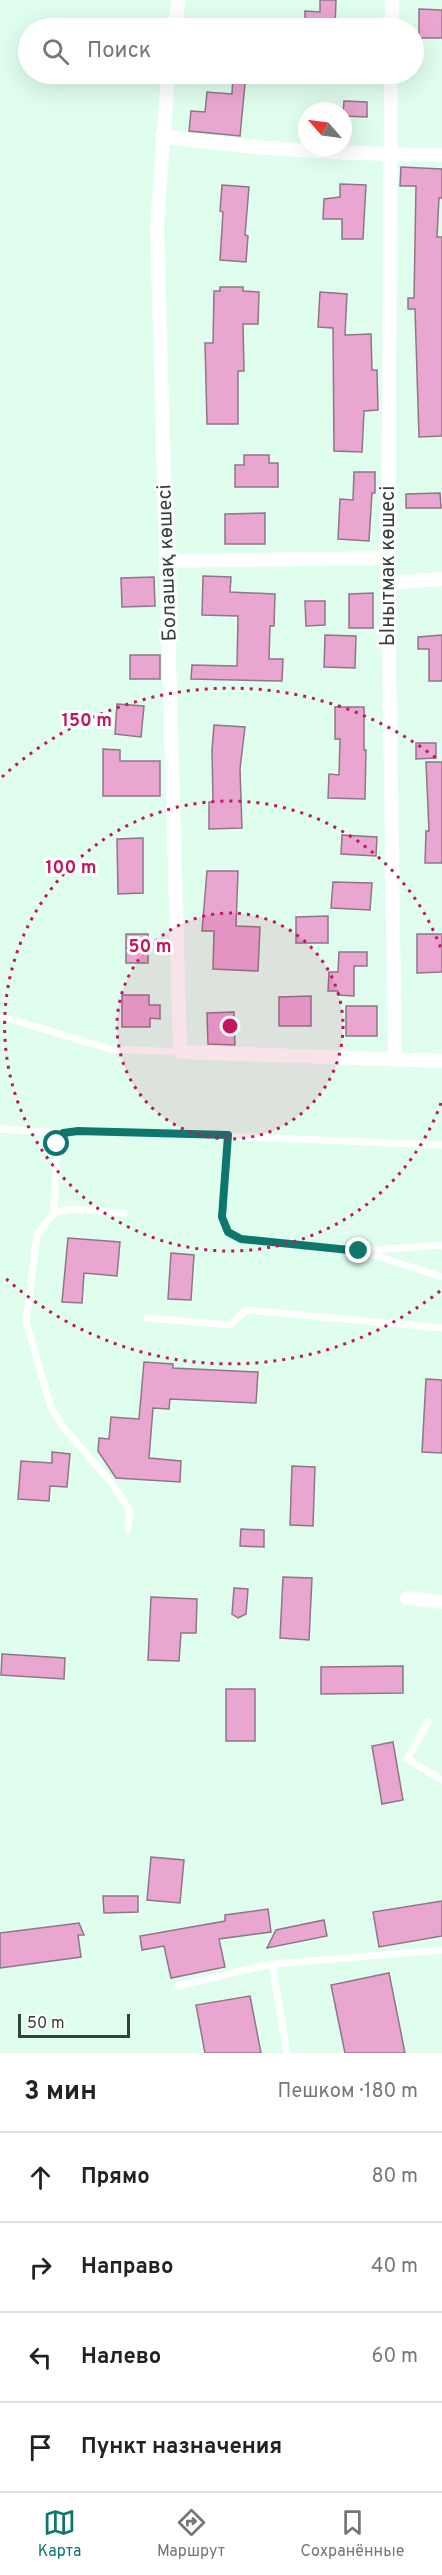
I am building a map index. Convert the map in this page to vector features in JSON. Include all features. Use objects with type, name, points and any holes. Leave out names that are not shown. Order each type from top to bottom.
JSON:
[{"type":"street","points":[[176,18],[179,0]]},
{"type":"street","points":[[392,0],[392,18]]},
{"type":"street","name":"Болашақ көшесі","points":[[167,84],[157,226],[180,1052]]},
{"type":"street","name":"Ынытмак көшесі","points":[[391,84],[388,583],[394,1059]]},
{"type":"street","points":[[162,136],[216,144],[442,155]]},
{"type":"street","points":[[168,561],[388,558]]},
{"type":"street","points":[[388,583],[442,579]]},
{"type":"street","points":[[180,1052],[442,1061]]},
{"type":"street","points":[[407,1598],[442,1602]]},
{"type":"lane","points":[[0,1016],[110,1049],[180,1052]]},
{"type":"lane","points":[[0,1129],[63,1133],[78,1131],[228,1135],[442,1145]]},
{"type":"lane","points":[[63,1133],[57,1144],[54,1213],[38,1235],[26,1322],[51,1407],[64,1428],[114,1486],[130,1511],[128,1530]]},
{"type":"lane","points":[[228,1135],[222,1217],[228,1232],[241,1239],[359,1251],[442,1245]]},
{"type":"lane","points":[[54,1213],[71,1209],[124,1213]]},
{"type":"lane","points":[[359,1251],[442,1277]]},
{"type":"lane","points":[[147,1318],[229,1325],[247,1310],[442,1328]]},
{"type":"lane","points":[[428,1722],[407,1759],[442,1780]]},
{"type":"lane","points":[[177,1986],[272,1964],[442,1950]]},
{"type":"lane","points":[[272,1964],[287,2053]]},
{"type":"building","points":[[320,0],[336,0],[335,18],[305,18],[305,11],[320,12]]},
{"type":"building","points":[[419,9],[442,10],[442,38],[424,38],[424,18],[419,18]]},
{"type":"building","points":[[232,84],[245,84],[240,136],[189,131],[191,111],[205,112],[207,92],[232,94]]},
{"type":"building","points":[[344,101],[367,102],[367,117],[352,116],[352,102]]},
{"type":"building","points":[[401,167],[442,169],[442,198],[439,198],[437,237],[442,237],[442,436],[419,437],[415,309],[408,309],[408,298],[414,298],[416,186],[400,186]]},
{"type":"building","points":[[340,184],[366,185],[363,239],[342,239],[342,219],[323,219],[324,199],[340,197]]},
{"type":"building","points":[[222,185],[249,187],[245,235],[248,236],[246,262],[220,260]]},
{"type":"building","points":[[220,287],[243,287],[243,291],[259,292],[258,324],[243,324],[244,371],[238,371],[238,424],[207,424],[205,343],[213,343],[214,291],[220,291]]},
{"type":"building","points":[[320,292],[347,294],[345,335],[371,334],[372,370],[377,370],[378,410],[364,411],[362,452],[334,451],[333,328],[318,327]]},
{"type":"building","points":[[244,455],[269,455],[269,463],[278,463],[278,487],[235,487],[235,465],[244,465]]},
{"type":"building","points":[[354,472],[375,472],[375,493],[372,493],[369,541],[338,539],[340,499],[353,500]]},
{"type":"building","points":[[440,493],[441,508],[406,508],[406,494]]},
{"type":"building","points":[[265,513],[265,544],[225,544],[225,514]]},
{"type":"building","points":[[203,576],[231,577],[230,592],[275,594],[274,626],[270,626],[269,659],[283,659],[282,681],[191,679],[192,665],[237,666],[238,616],[202,615]]},
{"type":"building","points":[[154,577],[155,606],[122,607],[121,578]]},
{"type":"building","points":[[373,593],[373,628],[349,628],[349,594]]},
{"type":"building","points":[[305,601],[325,601],[325,625],[306,626]]},
{"type":"building","points":[[325,635],[356,636],[355,668],[324,667]]},
{"type":"building","points":[[442,635],[442,681],[429,681],[429,649],[418,649],[418,637]]},
{"type":"building","points":[[130,655],[160,655],[160,679],[130,679]]},
{"type":"building","points":[[117,704],[144,706],[141,737],[115,734]]},
{"type":"building","points":[[335,707],[364,707],[365,799],[328,798],[329,774],[339,775],[340,739],[335,739]]},
{"type":"building","points":[[214,725],[245,727],[240,769],[242,828],[209,829],[209,802],[213,802]]},
{"type":"building","points":[[416,743],[436,743],[436,758],[416,759]]},
{"type":"building","points":[[103,749],[120,750],[120,761],[160,761],[160,796],[103,796]]},
{"type":"building","points":[[426,762],[442,762],[442,863],[425,863],[426,831],[429,831]]},
{"type":"building","points":[[342,835],[377,837],[376,856],[341,854]]},
{"type":"building","points":[[143,838],[143,893],[118,894],[117,839]]},
{"type":"building","points":[[207,871],[238,871],[236,926],[260,927],[258,971],[213,969],[214,931],[202,931]]},
{"type":"building","points":[[333,882],[372,883],[370,910],[331,908]]},
{"type":"building","points":[[328,916],[328,943],[296,943],[296,917]]},
{"type":"building","points":[[126,934],[148,934],[148,963],[126,963]]},
{"type":"building","points":[[417,934],[442,934],[442,972],[417,973]]},
{"type":"building","points":[[339,952],[367,952],[367,966],[354,966],[354,996],[338,995],[338,991],[328,991],[329,972],[338,972]]},
{"type":"building","points":[[122,995],[149,995],[149,1005],[160,1005],[160,1019],[150,1018],[150,1027],[122,1027]]},
{"type":"building","points":[[311,996],[311,1026],[279,1026],[279,997]]},
{"type":"building","points":[[346,1006],[377,1006],[377,1036],[346,1036]]},
{"type":"building","points":[[234,1012],[235,1045],[208,1044],[207,1013]]},
{"type":"building","points":[[68,1238],[120,1242],[117,1276],[84,1273],[82,1303],[62,1302]]},
{"type":"building","points":[[171,1253],[194,1255],[191,1300],[168,1299]]},
{"type":"building","points":[[144,1362],[173,1364],[173,1368],[258,1372],[256,1403],[170,1399],[169,1409],[153,1408],[149,1458],[181,1461],[180,1482],[116,1478],[98,1451],[99,1438],[109,1439],[111,1417],[139,1419]]},
{"type":"building","points":[[426,1379],[442,1380],[442,1453],[422,1452]]},
{"type":"building","points":[[52,1452],[70,1454],[67,1487],[50,1486],[49,1501],[18,1499],[21,1461],[52,1463]]},
{"type":"building","points":[[292,1466],[315,1467],[313,1526],[290,1525]]},
{"type":"building","points":[[241,1529],[264,1530],[264,1547],[240,1546]]},
{"type":"building","points":[[283,1577],[312,1578],[309,1640],[280,1638]]},
{"type":"building","points":[[234,1588],[248,1589],[246,1614],[238,1618],[232,1614]]},
{"type":"building","points":[[151,1597],[197,1599],[196,1633],[181,1633],[179,1661],[148,1660]]},
{"type":"building","points":[[2,1654],[65,1658],[64,1679],[1,1675]]},
{"type":"building","points":[[403,1666],[403,1693],[321,1694],[321,1667]]},
{"type":"building","points":[[226,1689],[255,1689],[255,1741],[226,1741]]},
{"type":"building","points":[[393,1742],[403,1800],[382,1804],[372,1746]]},
{"type":"building","points":[[151,1857],[184,1860],[180,1903],[147,1900]]},
{"type":"building","points":[[103,1896],[138,1896],[138,1912],[104,1913]]},
{"type":"building","points":[[442,1901],[442,1936],[379,1947],[373,1912]]},
{"type":"building","points":[[268,1909],[271,1932],[219,1939],[225,1967],[171,1978],[164,1946],[142,1950],[140,1936],[225,1921],[225,1915]]},
{"type":"building","points":[[324,1920],[327,1936],[267,1948],[276,1930]]},
{"type":"building","points":[[79,1923],[84,1935],[78,1935],[81,1957],[0,1968],[0,1933]]},
{"type":"building","points":[[389,1973],[405,2053],[345,2053],[331,1985]]},
{"type":"building","points":[[250,1996],[261,2053],[205,2053],[196,2005]]},
{"type":"route","points":[[57,1144],[63,1133],[78,1131],[228,1135],[222,1217],[228,1232],[241,1239],[359,1251]]}]
